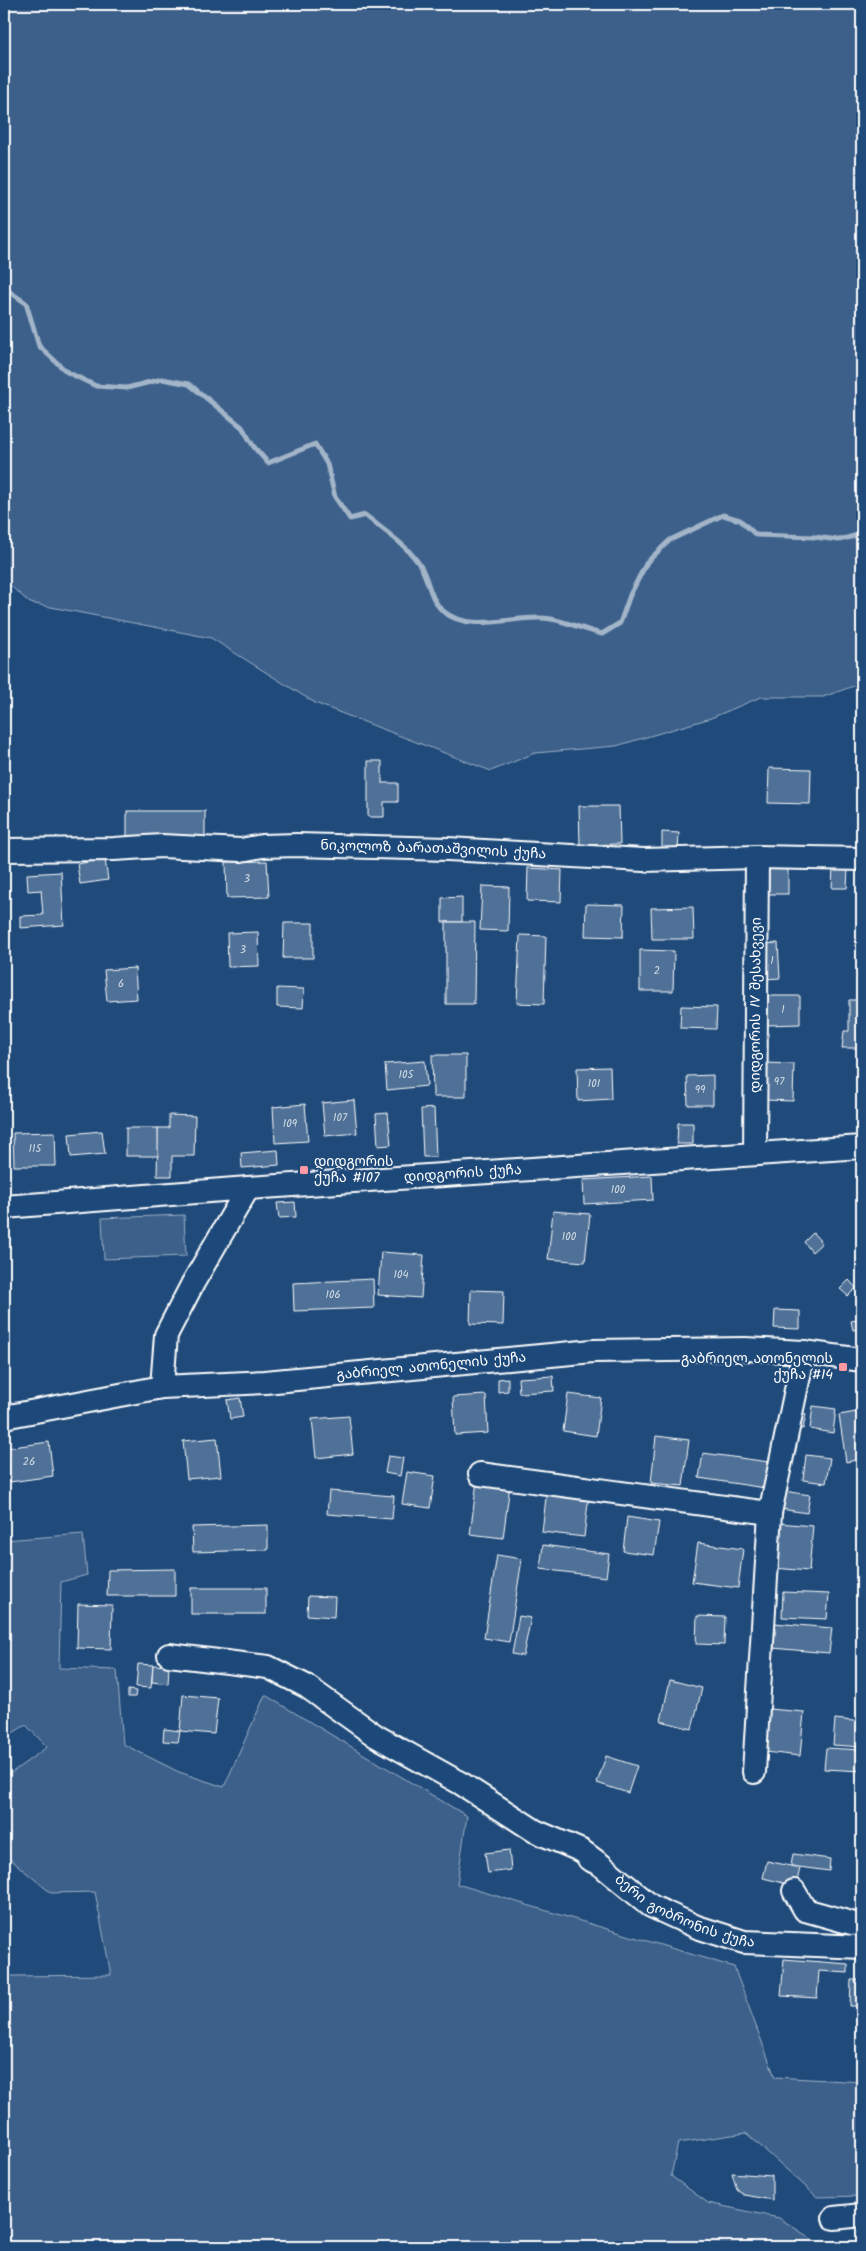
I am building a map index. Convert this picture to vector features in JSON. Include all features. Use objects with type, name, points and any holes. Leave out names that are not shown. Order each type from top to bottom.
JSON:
[{"type":"street","name":"ნიკოლოზ ბარათაშვილის ქუჩა","points":[[4,850],[114,849],[162,846],[242,850],[262,846],[297,845],[448,849],[643,860],[757,857],[862,859]]},
{"type":"street","name":"დიდგორის IV შესახვევი","points":[[755,1154],[757,857]]},
{"type":"street","name":"დიდგორის ქუჩა","points":[[4,1207],[248,1188],[862,1147]]},
{"type":"street","points":[[162,1386],[166,1335],[193,1283],[248,1188]]},
{"type":"street","name":"გაბრიელ ათონელის ქუჩა","points":[[4,1417],[162,1386],[265,1382],[593,1351],[745,1348],[804,1352],[862,1360]]},
{"type":"street","points":[[754,1772],[770,1513],[804,1352]]},
{"type":"street","points":[[480,1474],[770,1513]]},
{"type":"street","points":[[169,1655],[268,1667],[306,1686],[376,1736],[462,1784],[535,1831],[582,1851],[602,1865]]},
{"type":"street","name":"ბერი გობრონის ქუჩა","points":[[519,1839],[559,1846],[602,1865],[651,1906],[697,1927],[744,1942],[862,1947]]},
{"type":"street","points":[[794,1892],[805,1910],[862,1926]]},
{"type":"street","points":[[834,2218],[862,2215]]},
{"type":"shaded area","points":[[4,4],[862,4],[862,683],[823,697],[761,697],[711,718],[616,746],[535,753],[491,771],[315,703],[211,638],[30,603],[4,580]]},
{"type":"shaded area","points":[[184,1215],[186,1256],[104,1259],[102,1218]]},
{"type":"shaded area","points":[[83,1534],[87,1575],[61,1582],[59,1668],[117,1670],[123,1744],[179,1772],[224,1787],[265,1695],[467,1816],[457,1884],[734,1967],[775,2077],[862,2082],[862,2196],[817,2197],[746,2133],[678,2143],[671,2176],[708,2203],[779,2218],[815,2241],[832,2247],[4,2247],[4,1979],[12,1976],[111,1975],[95,1892],[51,1893],[4,1854],[4,1778],[47,1747],[26,1725],[4,1738],[4,1540]]},
{"type":"building","points":[[368,761],[382,761],[382,783],[398,783],[398,802],[384,802],[384,817],[368,817]]},
{"type":"building","points":[[769,768],[811,769],[810,804],[768,803]]},
{"type":"building","points":[[579,806],[619,806],[620,844],[580,845]]},
{"type":"building","points":[[127,811],[205,811],[205,838],[127,838]]},
{"type":"building","points":[[662,832],[679,833],[678,851],[662,851]]},
{"type":"building","points":[[105,859],[108,880],[80,884],[77,864]]},
{"type":"building","points":[[267,861],[269,897],[227,898],[226,862]]},
{"type":"building","points":[[768,865],[788,865],[788,894],[768,894]]},
{"type":"building","points":[[833,867],[848,868],[847,888],[832,888]]},
{"type":"building","points":[[528,868],[562,870],[561,902],[527,901]]},
{"type":"building","points":[[61,872],[64,925],[20,928],[20,916],[43,915],[41,890],[28,891],[27,874]]},
{"type":"building","points":[[482,886],[509,887],[508,931],[480,930]]},
{"type":"building","points":[[462,897],[462,922],[442,922],[442,898]]},
{"type":"building","points":[[586,904],[624,905],[623,937],[585,936]]},
{"type":"building","points":[[693,907],[694,939],[652,939],[651,908]]},
{"type":"building","points":[[446,922],[475,922],[474,1004],[446,1004]]},
{"type":"building","points":[[284,923],[313,923],[313,958],[283,958]]},
{"type":"building","points":[[258,932],[259,966],[228,967],[227,933]]},
{"type":"building","points":[[520,935],[546,936],[544,1004],[517,1003]]},
{"type":"building","points":[[778,943],[780,978],[766,979],[764,944]]},
{"type":"building","points":[[640,950],[674,951],[673,991],[640,991]]},
{"type":"building","points":[[135,968],[137,999],[107,1001],[104,970]]},
{"type":"building","points":[[277,988],[304,989],[303,1008],[277,1007]]},
{"type":"building","points":[[767,996],[800,996],[800,1024],[767,1025]]},
{"type":"building","points":[[849,1000],[862,1000],[862,1048],[842,1048],[844,1031],[849,1031]]},
{"type":"building","points":[[681,1006],[717,1007],[716,1029],[680,1028]]},
{"type":"building","points":[[432,1055],[466,1055],[466,1097],[433,1097]]},
{"type":"building","points":[[425,1061],[427,1086],[387,1090],[385,1064]]},
{"type":"building","points":[[764,1063],[794,1064],[793,1101],[764,1100]]},
{"type":"building","points":[[610,1067],[611,1099],[578,1101],[577,1068]]},
{"type":"building","points":[[713,1075],[713,1105],[688,1105],[687,1076]]},
{"type":"building","points":[[354,1100],[357,1133],[325,1136],[322,1103]]},
{"type":"building","points":[[305,1104],[308,1141],[275,1143],[273,1107]]},
{"type":"building","points":[[434,1108],[436,1157],[423,1157],[421,1109]]},
{"type":"building","points":[[388,1113],[391,1145],[378,1146],[376,1114]]},
{"type":"building","points":[[169,1115],[195,1116],[194,1156],[172,1156],[172,1176],[157,1176],[158,1128],[169,1128]]},
{"type":"building","points":[[678,1123],[693,1123],[693,1144],[677,1144]]},
{"type":"building","points":[[126,1128],[158,1128],[158,1156],[126,1156]]},
{"type":"building","points":[[102,1131],[105,1154],[71,1157],[69,1134]]},
{"type":"building","points":[[55,1132],[56,1166],[14,1166],[13,1133]]},
{"type":"building","points":[[278,1150],[279,1165],[242,1168],[241,1153]]},
{"type":"building","points":[[652,1176],[653,1200],[584,1204],[583,1180]]},
{"type":"building","points":[[295,1202],[296,1217],[279,1218],[277,1203]]},
{"type":"building","points":[[553,1211],[590,1214],[585,1262],[548,1259]]},
{"type":"building","points":[[813,1233],[822,1243],[812,1252],[804,1242]]},
{"type":"building","points":[[381,1252],[424,1255],[421,1298],[378,1295]]},
{"type":"building","points":[[373,1279],[374,1308],[294,1311],[293,1283]]},
{"type":"building","points":[[849,1280],[856,1288],[848,1296],[840,1289]]},
{"type":"building","points":[[471,1290],[504,1291],[503,1325],[470,1324]]},
{"type":"building","points":[[775,1310],[800,1311],[800,1329],[774,1328]]},
{"type":"building","points":[[858,1320],[860,1329],[853,1330],[851,1321]]},
{"type":"building","points":[[553,1376],[554,1391],[519,1393],[518,1378]]},
{"type":"building","points":[[508,1378],[508,1391],[498,1392],[498,1379]]},
{"type":"building","points":[[568,1394],[601,1398],[596,1436],[563,1431]]},
{"type":"building","points":[[486,1395],[488,1433],[455,1435],[453,1397]]},
{"type":"building","points":[[240,1398],[243,1417],[230,1419],[227,1400]]},
{"type":"building","points":[[813,1406],[836,1409],[833,1433],[810,1429]]},
{"type":"building","points":[[862,1411],[862,1459],[846,1462],[839,1415]]},
{"type":"building","points":[[799,1413],[806,1414],[803,1429],[796,1428]]},
{"type":"building","points":[[349,1416],[353,1454],[316,1458],[312,1419]]},
{"type":"building","points":[[656,1436],[689,1440],[683,1486],[651,1483]]},
{"type":"building","points":[[217,1438],[221,1476],[187,1479],[183,1441]]},
{"type":"building","points":[[49,1442],[53,1476],[10,1482],[5,1448]]},
{"type":"building","points":[[703,1453],[769,1462],[765,1488],[699,1478]]},
{"type":"building","points":[[806,1455],[830,1458],[826,1483],[803,1480]]},
{"type":"building","points":[[388,1456],[403,1458],[400,1476],[385,1473]]},
{"type":"building","points":[[407,1472],[435,1476],[430,1508],[402,1504]]},
{"type":"building","points":[[477,1481],[510,1485],[503,1538],[470,1534]]},
{"type":"building","points":[[547,1489],[589,1494],[584,1537],[542,1532]]},
{"type":"building","points":[[329,1491],[394,1496],[392,1519],[327,1514]]},
{"type":"building","points":[[784,1491],[810,1495],[807,1513],[781,1509]]},
{"type":"building","points":[[627,1517],[659,1522],[654,1555],[623,1551]]},
{"type":"building","points":[[779,1523],[813,1526],[809,1571],[774,1568]]},
{"type":"building","points":[[268,1525],[268,1550],[193,1552],[192,1527]]},
{"type":"building","points":[[698,1543],[743,1549],[738,1588],[692,1582]]},
{"type":"building","points":[[543,1545],[609,1554],[606,1577],[540,1569]]},
{"type":"building","points":[[497,1555],[522,1559],[509,1642],[484,1638]]},
{"type":"building","points":[[175,1569],[175,1596],[107,1596],[108,1570]]},
{"type":"building","points":[[191,1588],[266,1588],[266,1614],[191,1614]]},
{"type":"building","points":[[783,1592],[829,1594],[827,1619],[782,1617]]},
{"type":"building","points":[[308,1596],[335,1597],[334,1617],[307,1615]]},
{"type":"building","points":[[78,1604],[112,1605],[111,1649],[77,1648]]},
{"type":"building","points":[[519,1616],[531,1618],[523,1656],[512,1654]]},
{"type":"building","points":[[697,1616],[725,1617],[724,1645],[696,1644]]},
{"type":"building","points":[[774,1623],[832,1628],[829,1653],[772,1648]]},
{"type":"building","points":[[138,1664],[153,1665],[151,1688],[136,1687]]},
{"type":"building","points":[[153,1665],[169,1666],[168,1684],[152,1682]]},
{"type":"building","points":[[670,1680],[702,1688],[692,1729],[661,1721]]},
{"type":"building","points":[[128,1690],[136,1691],[135,1697],[128,1697]]},
{"type":"building","points":[[183,1695],[218,1698],[214,1734],[180,1731]]},
{"type":"building","points":[[769,1709],[804,1712],[800,1756],[765,1752]]},
{"type":"building","points":[[835,1719],[862,1722],[862,1747],[833,1745]]},
{"type":"building","points":[[164,1729],[180,1731],[178,1742],[163,1741]]},
{"type":"building","points":[[826,1748],[862,1750],[862,1771],[824,1769]]},
{"type":"building","points":[[606,1756],[637,1766],[628,1793],[597,1783]]},
{"type":"building","points":[[509,1850],[511,1870],[488,1873],[485,1853]]},
{"type":"building","points":[[793,1854],[830,1859],[829,1871],[791,1866]]},
{"type":"building","points":[[767,1861],[800,1868],[796,1886],[763,1878]]},
{"type":"building","points":[[784,1959],[848,1964],[848,1973],[819,1971],[817,1998],[781,1996]]},
{"type":"building","points":[[851,1980],[862,1980],[862,2006],[850,2006]]},
{"type":"building","points":[[732,2173],[772,2176],[772,2200],[744,2195],[737,2190]]},
{"type":"building","points":[[857,2238],[862,2238],[862,2247],[859,2247]]},
{"type":"waterway","points":[[4,288],[26,303],[39,346],[67,372],[96,386],[127,388],[162,379],[189,384],[242,427],[254,447],[268,463],[315,444],[327,464],[335,497],[350,519],[365,515],[410,552],[424,572],[432,596],[439,607],[454,618],[467,622],[551,619],[602,634],[620,623],[630,595],[647,562],[670,540],[723,515],[740,520],[756,535],[815,537],[839,540],[862,534]]},
{"type":"place","name":"დიდგორის ქუჩა #107","points":[[304,1170]]},
{"type":"place","name":"გაბრიელ ათონელის ქუჩა #14","points":[[843,1367]]}]
